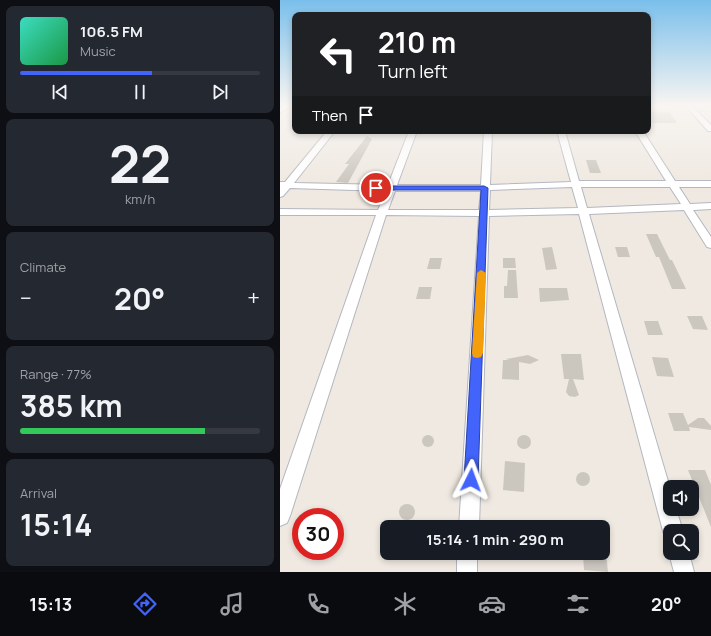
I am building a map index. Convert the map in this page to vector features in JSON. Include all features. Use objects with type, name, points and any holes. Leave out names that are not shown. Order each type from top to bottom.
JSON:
[{"type":"street","points":[[280,194],[284,185],[328,134]]},
{"type":"street","points":[[280,516],[382,212],[412,134]]},
{"type":"street","points":[[469,520],[484,188],[488,134]]},
{"type":"street","points":[[562,134],[671,524]]},
{"type":"street","points":[[641,134],[711,245]]},
{"type":"street","points":[[284,185],[391,188],[484,188],[576,184],[711,184]]},
{"type":"street","points":[[281,213],[484,213],[711,206]]},
{"type":"street","points":[[466,572],[467,560]]},
{"type":"street","points":[[681,560],[684,572]]},
{"type":"building","points":[[367,136],[372,139],[348,183],[336,182],[349,164],[345,164]]},
{"type":"building","points":[[586,160],[596,160],[601,173],[590,173]]},
{"type":"building","points":[[646,234],[657,234],[686,289],[672,289],[659,257],[656,257]]},
{"type":"building","points":[[552,247],[557,269],[546,270],[542,248]]},
{"type":"building","points":[[615,247],[627,247],[630,257],[618,257]]},
{"type":"building","points":[[430,258],[442,258],[440,269],[427,269]]},
{"type":"building","points":[[503,258],[515,258],[516,268],[503,268]]},
{"type":"building","points":[[508,270],[516,270],[518,298],[504,298],[504,286],[507,286]]},
{"type":"building","points":[[419,287],[432,287],[430,299],[416,299]]},
{"type":"building","points":[[539,288],[567,288],[569,300],[540,302]]},
{"type":"building","points":[[687,316],[702,316],[708,330],[693,329]]},
{"type":"building","points":[[644,321],[658,321],[663,335],[648,335]]},
{"type":"building","points":[[561,354],[581,354],[584,380],[573,379],[579,395],[575,397],[569,396],[566,392],[569,379],[564,379]]},
{"type":"building","points":[[528,355],[539,360],[530,364],[519,362],[519,380],[502,379],[503,360]]},
{"type":"building","points":[[652,357],[668,358],[674,377],[657,376]]},
{"type":"building","points":[[668,413],[683,413],[688,425],[698,418],[704,418],[711,426],[711,430],[689,427],[690,431],[674,431]]},
{"type":"building","points":[[430,435],[433,436],[433,446],[426,447],[423,446],[422,439],[423,436]]},
{"type":"building","points":[[524,435],[529,437],[531,442],[529,447],[524,449],[519,447],[517,442],[519,437]]},
{"type":"building","points":[[505,461],[525,463],[524,492],[503,490]]},
{"type":"building","points":[[688,470],[705,470],[711,485],[711,527],[699,497],[699,480],[692,480]]},
{"type":"building","points":[[580,472],[586,472],[590,476],[590,482],[586,486],[580,486],[576,482],[576,476]]},
{"type":"building","points":[[407,504],[414,509],[414,515],[407,520],[400,515],[399,512],[404,505]]},
{"type":"building","points":[[583,560],[607,560],[608,572],[584,570]]},
{"type":"slow traffic","points":[[477,353],[481,273]]},
{"type":"route","points":[[376,188],[484,188],[471,480]]}]
